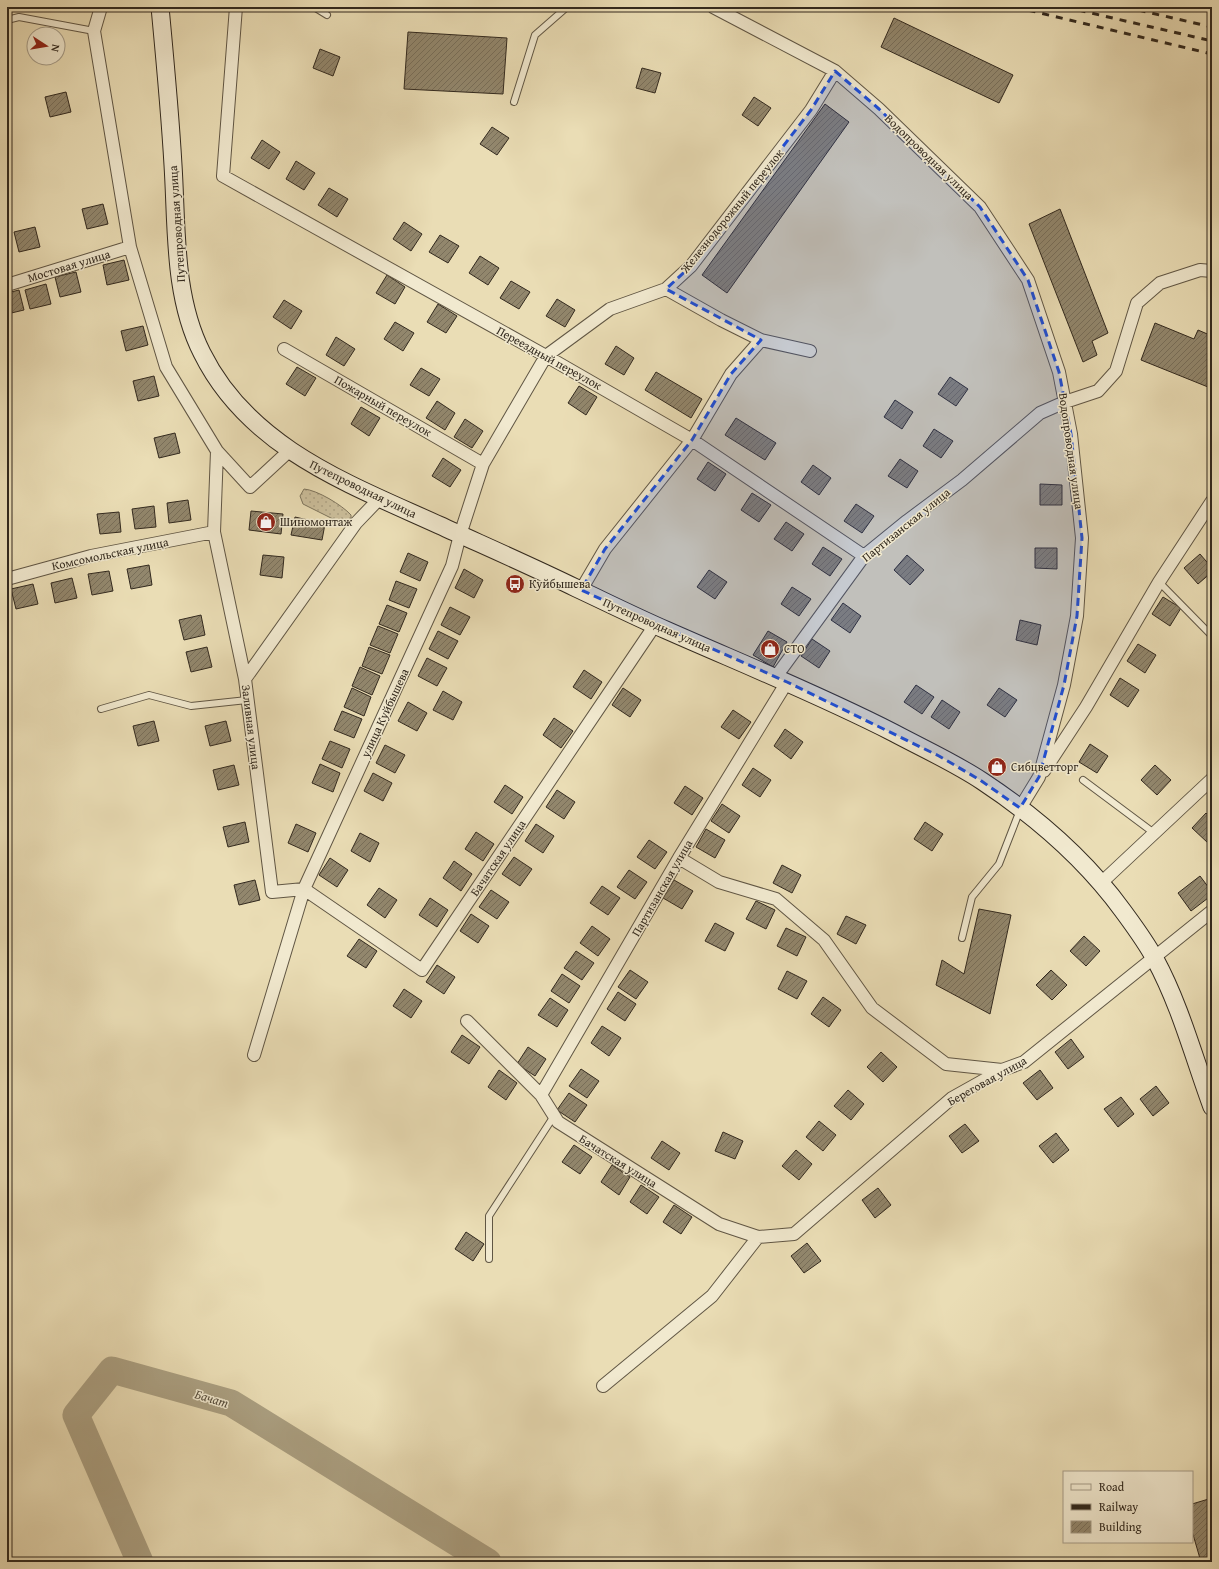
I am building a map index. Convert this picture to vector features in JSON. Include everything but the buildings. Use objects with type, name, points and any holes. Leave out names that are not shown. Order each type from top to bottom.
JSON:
[{"type":"main road","name":"Путепроводная улица","points":[[160,7],[170,124],[179,265],[183,296],[191,328],[201,352],[214,374],[246,414],[289,451],[331,475],[655,625],[781,680],[874,723],[939,756],[1023,804],[1101,883],[1121,908],[1154,958],[1179,1014],[1212,1107]]},
{"type":"street","points":[[101,7],[94,31],[130,247],[166,367],[217,451],[250,487],[289,451]]},
{"type":"street","name":"Переездный переулок","points":[[236,7],[223,176],[546,356],[692,440],[864,556]]},
{"type":"street","name":"Водопроводная улица","points":[[713,7],[835,71],[879,109],[980,207],[1028,280],[1059,372],[1071,434],[1082,538],[1076,616],[1064,685],[1039,777],[1023,804]]},
{"type":"street","name":"Железнодорожный переулок","points":[[460,534],[483,464],[546,356],[610,308],[666,289],[691,266],[811,110],[835,71]]},
{"type":"street","name":"Мостовая улица","points":[[7,285],[130,247]]},
{"type":"street","name":"Партизанская улица","points":[[541,1096],[781,680],[864,556],[907,520],[962,480],[1040,413],[1065,402],[1098,391],[1116,371],[1137,304],[1160,283],[1200,270],[1212,271]]},
{"type":"street","points":[[666,289],[721,320],[761,340],[810,351]]},
{"type":"street","points":[[581,590],[605,549],[692,440],[731,374],[761,340]]},
{"type":"street","name":"Пожарный переулок","points":[[284,349],[483,464]]},
{"type":"street","name":"Заливная улица","points":[[217,451],[214,532],[245,679],[272,892],[304,889]]},
{"type":"street","points":[[245,679],[356,523],[380,498]]},
{"type":"street","points":[[1023,804],[1086,707],[1159,582],[1212,501]]},
{"type":"street","name":"Комсомольская улица","points":[[7,579],[91,556],[214,532]]},
{"type":"street","name":"улица Куйбышева","points":[[254,1055],[304,889],[452,566],[460,534]]},
{"type":"street","name":"Бачатская улица","points":[[304,889],[422,970],[655,625]]},
{"type":"street","points":[[1101,883],[1212,779]]},
{"type":"street","points":[[679,858],[719,882],[776,898],[824,940],[872,1008],[946,1064],[1002,1070]]},
{"type":"street","name":"Береговая улица","points":[[758,1237],[794,1234],[952,1098],[1002,1070],[1024,1062],[1212,911]]},
{"type":"street","name":"Бачатская улица","points":[[467,1021],[541,1096],[558,1122],[719,1224],[758,1237]]},
{"type":"street","points":[[603,1386],[712,1296],[758,1237]]},
{"type":"lane","points":[[314,7],[327,15]]},
{"type":"lane","points":[[514,102],[535,35],[566,7]]},
{"type":"lane","points":[[7,20],[19,17],[94,31]]},
{"type":"lane","points":[[1159,582],[1212,636]]},
{"type":"lane","points":[[101,709],[149,695],[191,706],[247,700]]},
{"type":"lane","points":[[1083,780],[1154,833]]},
{"type":"lane","points":[[962,938],[972,897],[998,864],[1023,804]]},
{"type":"lane","points":[[488,1259],[489,1216],[554,1116]]},
{"type":"highlighted area","points":[[835,71],[879,109],[980,207],[1028,280],[1059,372],[1071,434],[1082,538],[1077,616],[1064,685],[1039,777],[1020,808],[980,780],[939,756],[787,682],[581,590],[605,549],[692,440],[731,374],[761,340],[666,289],[691,266],[811,110]]},
{"type":"shaded area","points":[[304,489],[316,492],[342,507],[351,515],[351,523],[345,525],[303,504],[300,496]]},
{"type":"waterway","name":"Бачат","points":[[140,1562],[76,1415],[112,1370],[231,1403],[488,1562]]},
{"type":"railway","points":[[1015,7],[1212,54]]},
{"type":"railway","points":[[1065,7],[1212,41]]},
{"type":"railway","points":[[1125,7],[1212,27]]},
{"type":"place","name":"Шиномонтаж","points":[[266,522]]},
{"type":"place","name":"Куйбышева","points":[[515,584]]},
{"type":"place","name":"СТО","points":[[770,649]]},
{"type":"place","name":"Сибцветторг","points":[[997,767]]}]
